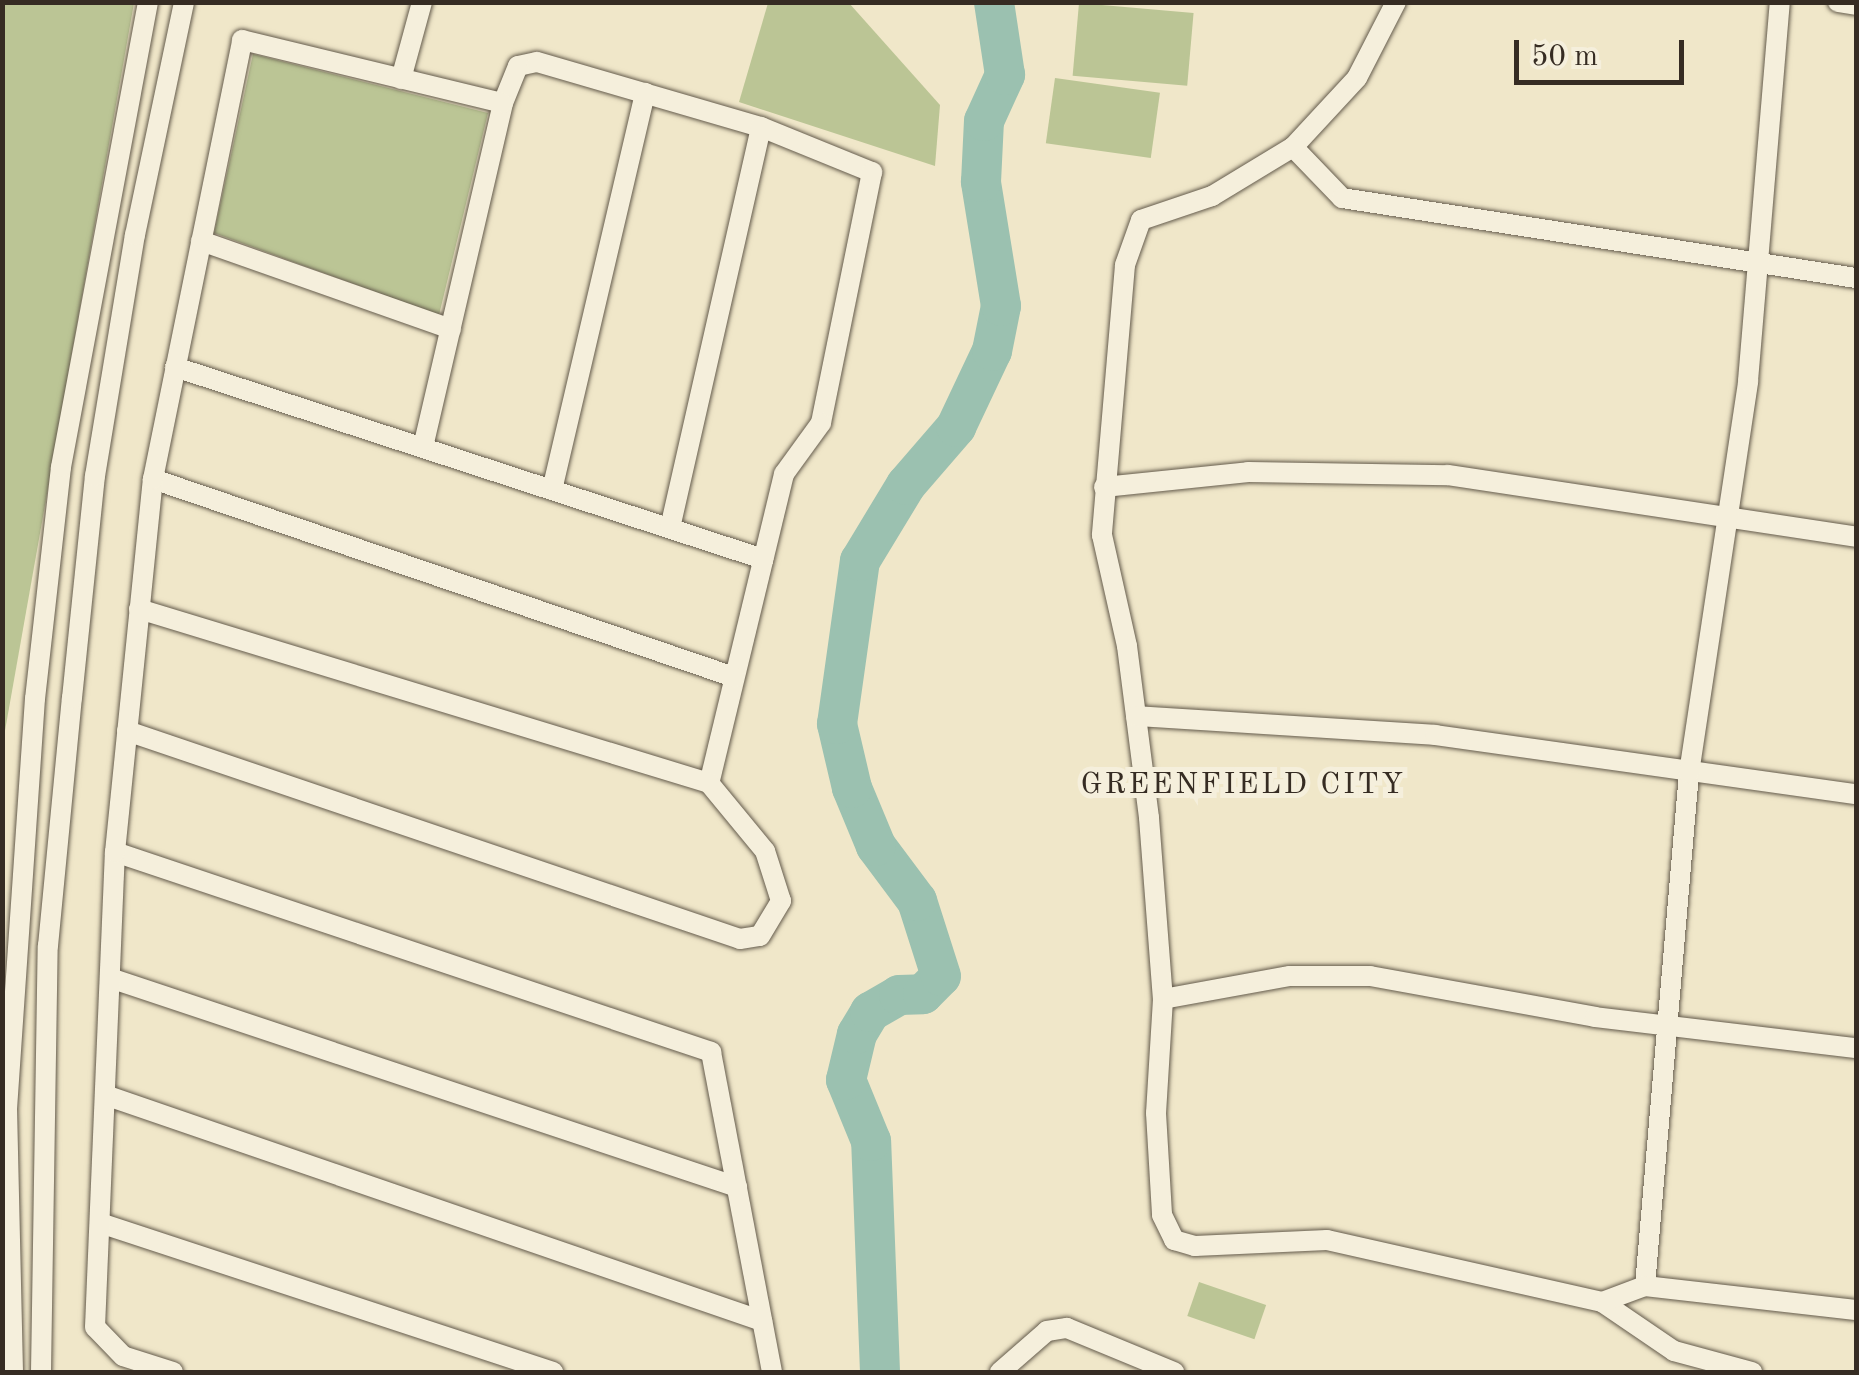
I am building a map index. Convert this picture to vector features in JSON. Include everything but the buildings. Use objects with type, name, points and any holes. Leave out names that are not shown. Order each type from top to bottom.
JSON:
[{"type":"street","points":[[14,1372],[7,1109],[35,699],[64,448],[148,2]]},
{"type":"street","points":[[41,1372],[48,946],[95,476],[135,235],[184,2]]},
{"type":"street","points":[[402,79],[422,2]]},
{"type":"street","points":[[1396,2],[1357,78],[1292,147],[1212,196],[1140,220],[1132,232],[1102,535],[1136,716],[1163,999],[1156,1113],[1162,1215],[1174,1240],[1195,1246],[1327,1240],[1602,1302],[1674,1351],[1752,1372]]},
{"type":"street","points":[[1645,1286],[1664,1026],[1689,772],[1723,518],[1748,381],[1780,2]]},
{"type":"street","points":[[1838,2],[1856,5]]},
{"type":"street","points":[[173,1372],[123,1356],[95,1327],[115,852],[153,479],[242,40],[503,103]]},
{"type":"street","points":[[423,447],[503,103],[518,66],[537,62],[761,127],[872,172],[821,424],[784,474],[708,784]]},
{"type":"street","points":[[552,490],[645,93]]},
{"type":"street","points":[[670,528],[761,127]]},
{"type":"street","points":[[1292,147],[1342,198],[1856,278]]},
{"type":"street","points":[[201,240],[450,329]]},
{"type":"street","points":[[175,366],[763,559]]},
{"type":"street","points":[[1104,486],[1248,472],[1448,475],[1856,537]]},
{"type":"street","points":[[153,479],[734,677]]},
{"type":"street","points":[[127,731],[740,938],[760,936],[781,901],[765,850],[708,784],[140,609]]},
{"type":"street","points":[[1136,716],[1434,734],[1856,794]]},
{"type":"street","points":[[115,852],[711,1052],[772,1372]]},
{"type":"street","points":[[1163,999],[1290,976],[1370,976],[1664,1026],[1856,1048]]},
{"type":"street","points":[[110,978],[737,1187]]},
{"type":"street","points":[[105,1095],[762,1321]]},
{"type":"street","points":[[100,1222],[554,1372]]},
{"type":"street","points":[[1602,1302],[1645,1286],[1856,1310]]},
{"type":"street","points":[[1000,1372],[1047,1331],[1067,1328],[1174,1372]]},
{"type":"green space","points":[[2,3],[134,3],[3,742]]},
{"type":"green space","points":[[768,3],[849,3],[940,105],[935,166],[739,102]]},
{"type":"green space","points":[[1079,3],[1194,13],[1187,86],[1073,76]]},
{"type":"green space","points":[[253,54],[488,113],[439,315],[214,233]]},
{"type":"green space","points":[[1055,78],[1160,93],[1151,158],[1046,143]]},
{"type":"green space","points":[[1199,1282],[1266,1305],[1254,1339],[1187,1316]]},
{"type":"waterway","points":[[880,1372],[871,1141],[846,1080],[857,1034],[870,1012],[899,995],[923,994],[941,976],[917,901],[876,846],[852,788],[837,724],[860,561],[906,485],[956,427],[992,351],[1001,306],[981,182],[984,121],[1005,75],[994,2]]},
{"type":"district","name":"GREENFIELD CITY","points":[[1243,785]]}]
